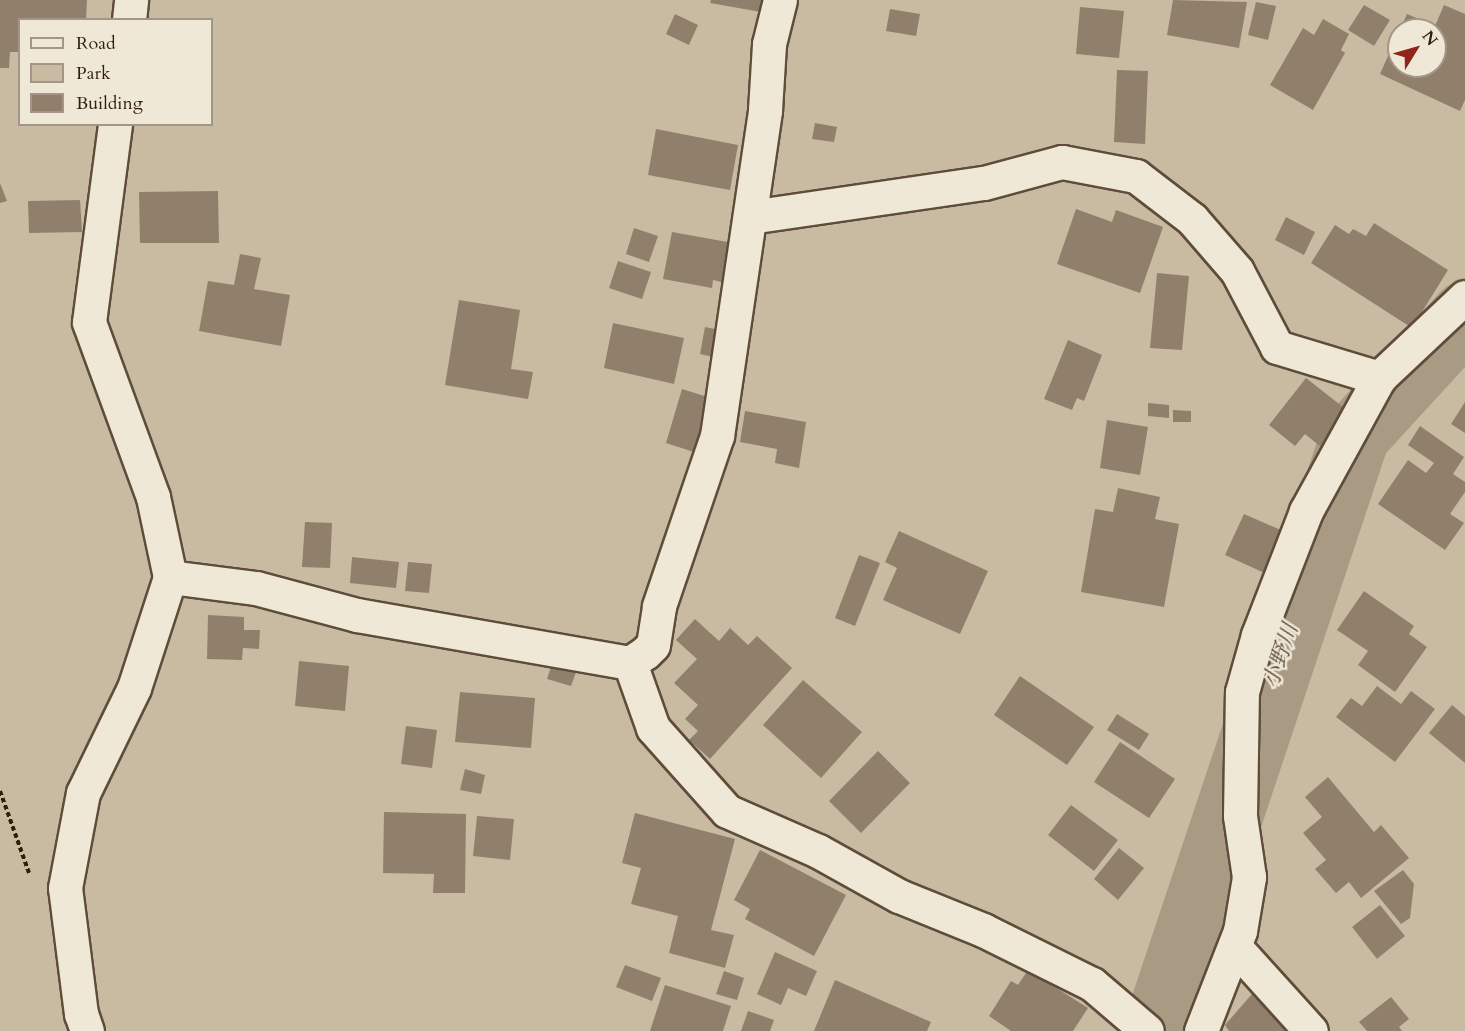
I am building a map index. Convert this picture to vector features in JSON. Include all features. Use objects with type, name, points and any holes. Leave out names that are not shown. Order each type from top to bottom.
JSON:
[{"type":"street","points":[[129,18],[130,0]]},
{"type":"street","points":[[170,578],[256,588],[357,615],[630,663],[653,645],[659,606],[717,436],[765,110],[769,44],[780,0]]},
{"type":"street","points":[[87,1031],[81,1014],[65,888],[83,793],[134,688],[170,578],[153,497],[89,322],[115,126]]},
{"type":"street","points":[[750,217],[984,183],[1062,162],[1136,176],[1192,219],[1237,272],[1277,347],[1379,378]]},
{"type":"street","points":[[1201,1031],[1235,947],[1249,877],[1240,816],[1242,692],[1258,635],[1306,511],[1379,378],[1465,297]]},
{"type":"street","points":[[630,663],[653,728],[727,811],[818,851],[899,896],[983,930],[1092,984],[1147,1031]]},
{"type":"street","points":[[1235,947],[1311,1031]]},
{"type":"path","points":[[0,791],[35,891],[65,888]]},
{"type":"green space","points":[[0,0],[1465,0],[1465,1031],[0,1031]]},
{"type":"building","points":[[0,0],[87,0],[86,18],[18,18],[18,52],[10,52],[9,68],[0,68]]},
{"type":"building","points":[[711,0],[763,0],[761,12],[710,3]]},
{"type":"building","points":[[1173,0],[1247,2],[1239,48],[1167,35]]},
{"type":"building","points":[[1256,2],[1276,6],[1268,40],[1248,35]]},
{"type":"building","points":[[1364,5],[1387,18],[1387,25],[1374,46],[1348,30]]},
{"type":"building","points":[[1444,5],[1465,14],[1465,100],[1460,111],[1389,78],[1447,78],[1447,18],[1438,18]]},
{"type":"building","points":[[1080,7],[1124,11],[1119,58],[1076,54]]},
{"type":"building","points":[[890,9],[920,14],[916,36],[886,31]]},
{"type":"building","points":[[675,14],[698,25],[689,45],[666,34]]},
{"type":"building","points":[[1323,19],[1349,34],[1341,50],[1345,53],[1313,110],[1270,85],[1303,28],[1314,35]]},
{"type":"building","points":[[1387,58],[1387,77],[1380,74]]},
{"type":"building","points":[[1117,70],[1148,71],[1145,144],[1114,142]]},
{"type":"building","points":[[815,123],[837,127],[834,142],[812,139]]},
{"type":"building","points":[[656,129],[738,145],[730,190],[648,175]]},
{"type":"building","points":[[0,183],[7,201],[0,203]]},
{"type":"building","points":[[218,191],[219,243],[140,243],[139,192]]},
{"type":"building","points":[[80,200],[82,232],[29,233],[28,201]]},
{"type":"building","points":[[1076,209],[1112,222],[1116,210],[1163,227],[1140,293],[1057,264]]},
{"type":"building","points":[[1286,217],[1315,232],[1304,255],[1275,240]]},
{"type":"building","points":[[1374,223],[1448,270],[1412,328],[1311,263],[1335,225],[1349,234],[1353,229],[1366,236]]},
{"type":"building","points":[[634,228],[658,236],[649,262],[626,254]]},
{"type":"building","points":[[672,232],[733,243],[726,283],[713,280],[712,288],[663,279]]},
{"type":"building","points":[[240,254],[261,258],[254,289],[290,295],[281,346],[199,331],[208,281],[234,285]]},
{"type":"building","points":[[618,261],[651,272],[642,299],[609,288]]},
{"type":"building","points":[[1157,273],[1189,276],[1182,350],[1150,348]]},
{"type":"building","points":[[459,300],[520,310],[511,369],[533,372],[528,399],[445,385]]},
{"type":"building","points":[[613,323],[684,338],[674,384],[604,368]]},
{"type":"building","points":[[705,327],[724,331],[718,358],[700,354]]},
{"type":"building","points":[[1068,340],[1102,355],[1084,401],[1077,398],[1072,410],[1044,399]]},
{"type":"building","points":[[1306,378],[1348,411],[1321,447],[1305,434],[1295,446],[1269,425]]},
{"type":"building","points":[[682,389],[714,399],[697,453],[666,443]]},
{"type":"building","points":[[1465,402],[1465,433],[1451,424]]},
{"type":"building","points":[[1148,403],[1169,405],[1169,418],[1148,416]]},
{"type":"building","points":[[1173,410],[1191,411],[1191,422],[1173,422]]},
{"type":"building","points":[[745,411],[806,422],[799,468],[775,463],[777,449],[740,442]]},
{"type":"building","points":[[1107,420],[1148,427],[1140,475],[1100,468]]},
{"type":"building","points":[[1420,426],[1464,457],[1453,474],[1465,482],[1465,492],[1450,514],[1464,523],[1445,550],[1378,504],[1408,460],[1426,473],[1434,463],[1408,445]]},
{"type":"building","points":[[1118,488],[1160,497],[1155,519],[1179,524],[1164,607],[1081,592],[1095,509],[1113,512]]},
{"type":"building","points":[[1244,514],[1290,534],[1271,576],[1225,555]]},
{"type":"building","points":[[305,522],[332,523],[330,568],[302,567]]},
{"type":"building","points":[[899,531],[988,571],[960,634],[883,600],[897,568],[885,562]]},
{"type":"building","points":[[859,555],[880,563],[855,626],[835,618]]},
{"type":"building","points":[[352,557],[399,562],[396,588],[350,583]]},
{"type":"building","points":[[408,562],[432,564],[429,593],[405,591]]},
{"type":"building","points":[[1364,591],[1414,626],[1409,634],[1427,647],[1395,692],[1358,665],[1368,651],[1337,630]]},
{"type":"building","points":[[208,615],[244,617],[244,630],[260,630],[259,649],[243,648],[242,660],[207,659]]},
{"type":"building","points":[[695,619],[719,641],[730,628],[748,645],[757,636],[792,668],[710,759],[689,740],[698,731],[685,719],[698,705],[674,683],[697,659],[676,640]]},
{"type":"building","points":[[299,661],[349,666],[345,711],[295,706]]},
{"type":"building","points":[[552,664],[576,672],[571,686],[547,679]]},
{"type":"building","points":[[1020,676],[1094,727],[1067,765],[994,715]]},
{"type":"building","points":[[803,680],[862,732],[821,778],[763,725]]},
{"type":"building","points":[[1377,686],[1401,704],[1411,691],[1435,709],[1395,762],[1336,717],[1351,698],[1362,706]]},
{"type":"building","points":[[460,692],[535,698],[531,748],[455,742]]},
{"type":"building","points":[[1452,705],[1465,716],[1465,763],[1429,733]]},
{"type":"building","points":[[1117,714],[1149,734],[1139,750],[1107,730]]},
{"type":"building","points":[[406,726],[437,730],[432,768],[401,764]]},
{"type":"building","points":[[1120,742],[1175,779],[1149,818],[1094,782]]},
{"type":"building","points":[[878,751],[910,783],[861,833],[829,801]]},
{"type":"building","points":[[465,769],[485,775],[481,794],[460,790]]},
{"type":"building","points":[[1328,777],[1374,832],[1381,825],[1409,858],[1361,898],[1349,882],[1336,893],[1315,869],[1326,860],[1303,833],[1322,817],[1305,797]]},
{"type":"building","points":[[1071,805],[1118,840],[1094,871],[1048,835]]},
{"type":"building","points":[[384,812],[466,814],[465,893],[433,893],[434,874],[383,873]]},
{"type":"building","points":[[635,813],[735,839],[711,930],[734,935],[725,968],[669,953],[678,916],[631,904],[641,868],[622,863]]},
{"type":"building","points":[[477,816],[514,819],[510,860],[473,856]]},
{"type":"building","points":[[1119,848],[1144,868],[1118,900],[1094,879]]},
{"type":"building","points":[[760,850],[846,895],[814,956],[745,919],[750,909],[734,900]]},
{"type":"building","points":[[1403,870],[1414,884],[1410,918],[1401,924],[1374,891]]},
{"type":"building","points":[[1380,905],[1405,936],[1377,959],[1352,927]]},
{"type":"building","points":[[775,952],[817,971],[806,996],[788,988],[781,1005],[757,994]]},
{"type":"building","points":[[625,965],[661,978],[652,1001],[616,987]]},
{"type":"building","points":[[1028,970],[1088,1008],[1073,1031],[1011,1031],[989,1016],[1011,981],[1018,985]]},
{"type":"building","points":[[724,971],[744,978],[737,1000],[716,994]]},
{"type":"building","points":[[835,980],[931,1022],[927,1031],[814,1031]]},
{"type":"building","points":[[665,985],[731,1006],[723,1031],[650,1031]]},
{"type":"building","points":[[1258,987],[1288,1031],[1229,1031],[1225,1025]]},
{"type":"building","points":[[1391,997],[1409,1019],[1399,1027],[1402,1031],[1367,1031],[1359,1022]]},
{"type":"building","points":[[748,1011],[774,1020],[770,1031],[741,1031]]},
{"type":"waterway","name":"小野川","points":[[1156,1031],[1355,435],[1465,315]]}]
